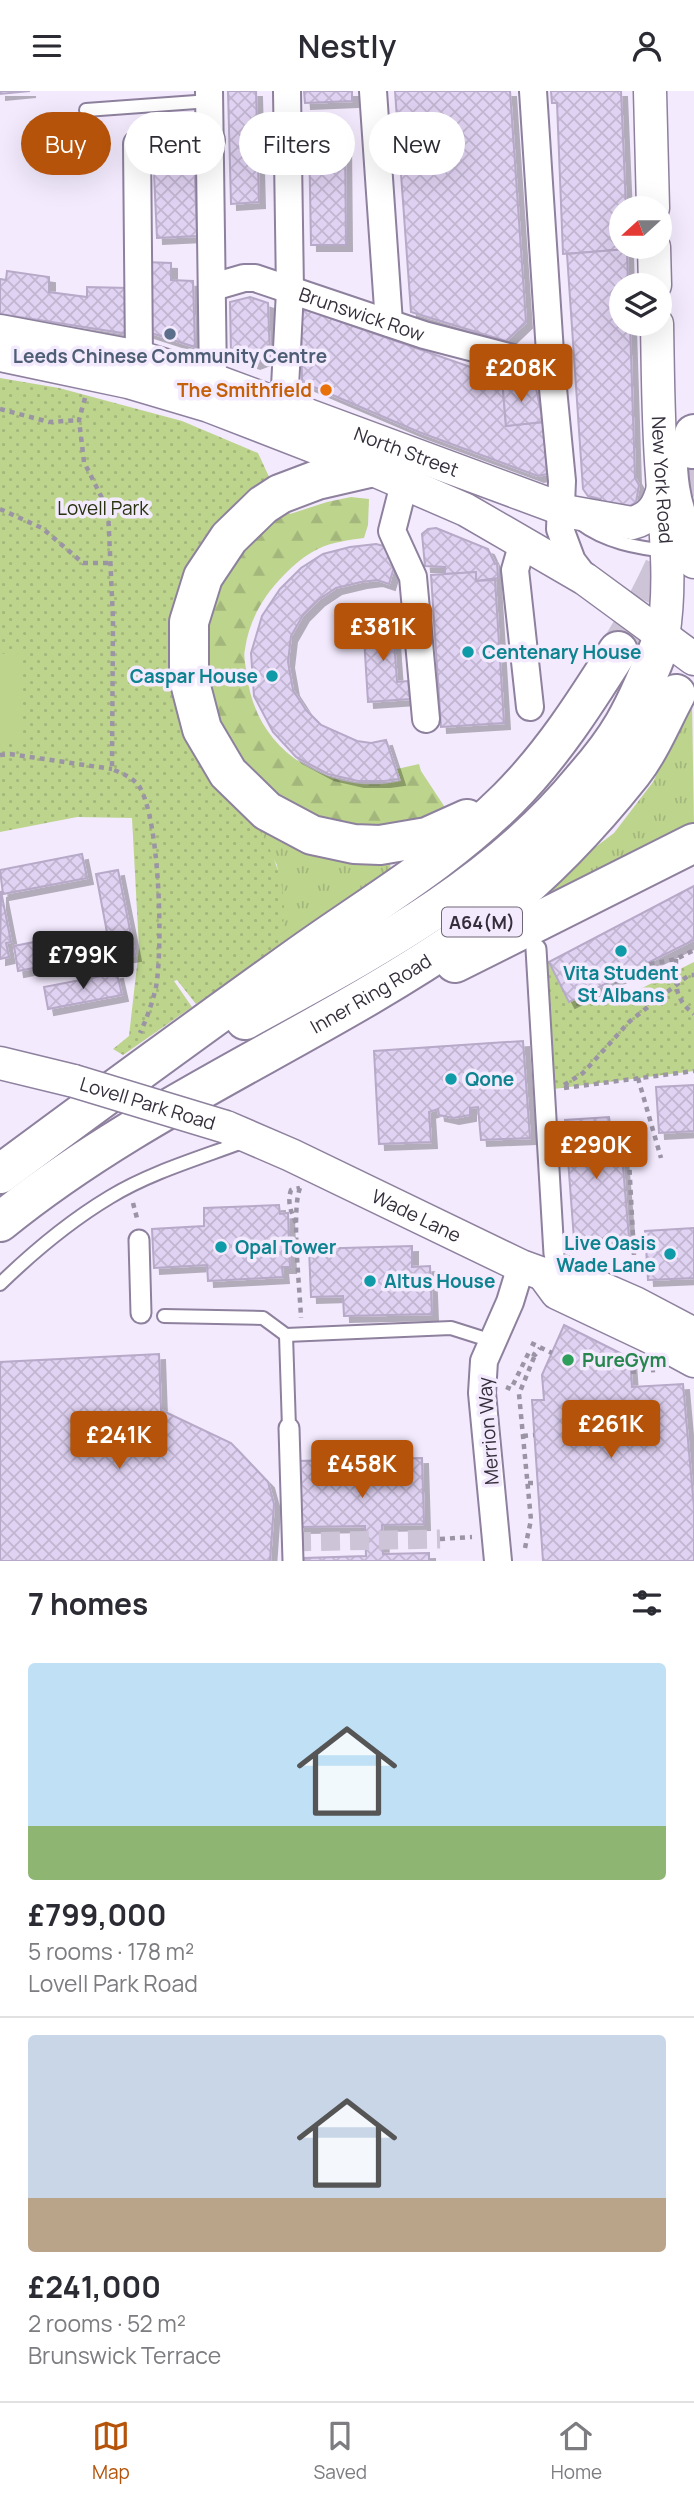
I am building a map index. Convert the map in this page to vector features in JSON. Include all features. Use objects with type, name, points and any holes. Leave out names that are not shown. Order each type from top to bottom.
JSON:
[{"type":"highway","name":"A64(M)","points":[[369,468],[317,479],[280,494],[263,505],[229,538],[203,577],[189,622],[189,679],[202,729],[228,773],[267,811],[312,835],[355,844],[404,842],[427,837],[509,799]]},
{"type":"highway","name":"A64(M)","points":[[150,1046],[231,1027],[341,968],[439,908],[483,877],[563,804],[624,725],[654,663],[665,620]]},
{"type":"highway","name":"A64(M)","points":[[0,1174],[150,1046],[299,956],[424,871],[509,799],[562,739],[618,651]]},
{"type":"highway","name":"Inner Ring Road","points":[[0,1221],[44,1185],[117,1137],[364,1000],[470,931],[525,888],[567,849],[634,771],[676,694]]},
{"type":"highway","name":"A64(M)","points":[[364,1000],[461,961],[694,843]]},
{"type":"street","points":[[284,406],[290,291],[287,91]]},
{"type":"street","points":[[373,91],[389,323]]},
{"type":"street","points":[[533,91],[551,368],[565,511],[560,529],[565,547],[586,579]]},
{"type":"street","points":[[650,91],[653,196]]},
{"type":"street","points":[[134,370],[137,175]]},
{"type":"street","points":[[211,175],[213,380]]},
{"type":"street","name":"Brunswick Row","points":[[213,287],[244,278],[255,278],[389,323],[551,368]]},
{"type":"street","name":"North Street","points":[[0,331],[134,370],[209,406],[369,468],[466,510],[586,579],[665,620],[694,659]]},
{"type":"street","name":"New York Road","points":[[657,336],[663,488]]},
{"type":"street","name":"North Street","points":[[0,355],[213,380],[565,511]]},
{"type":"street","points":[[688,548],[685,509],[677,471],[677,448],[693,444]]},
{"type":"street","points":[[404,484],[392,531],[413,577],[426,719]]},
{"type":"street","points":[[565,511],[632,523],[651,514],[659,503],[663,488]]},
{"type":"street","points":[[663,488],[688,548]]},
{"type":"street","points":[[523,542],[515,570],[530,707]]},
{"type":"street","name":"New York Road","points":[[665,620],[688,548]]},
{"type":"street","points":[[536,949],[539,1265]]},
{"type":"street","name":"Lovell Park Road","points":[[0,1063],[74,1081],[239,1133],[300,1169]]},
{"type":"street","name":"Wade Lane","points":[[300,1169],[539,1265],[564,1272],[635,1303],[682,1328]]},
{"type":"street","points":[[139,1233],[141,1313]]},
{"type":"street","name":"Wade Lane","points":[[539,1265],[557,1293],[694,1361]]},
{"type":"street","name":"Merrion Way","points":[[498,1561],[482,1393],[485,1361],[510,1302],[539,1265]]},
{"type":"street","points":[[289,1428],[293,1561]]},
{"type":"lane","points":[[86,110],[209,96]]},
{"type":"lane","name":"North Street","points":[[565,511],[598,535],[631,546],[688,548]]},
{"type":"lane","points":[[0,1284],[22,1262],[110,1197],[239,1133]]},
{"type":"lane","points":[[164,1316],[263,1318],[286,1335],[451,1328],[492,1341]]},
{"type":"lane","points":[[682,1328],[694,1345]]},
{"type":"lane","points":[[286,1335],[289,1428]]},
{"type":"path","points":[[88,391],[79,420],[84,462],[108,510],[113,619],[112,769]]},
{"type":"path","points":[[0,409],[49,422],[79,420]]},
{"type":"path","points":[[0,509],[42,528],[83,563],[110,563]]},
{"type":"path","points":[[0,755],[10,754],[112,769],[128,776],[138,785],[146,801],[155,847],[159,944],[156,985],[150,1012],[150,1046]]},
{"type":"path","points":[[605,987],[651,964],[676,959],[694,950]]},
{"type":"path","points":[[676,959],[676,985],[681,1004],[694,1014]]},
{"type":"path","points":[[694,975],[689,975],[630,1021],[583,1073],[557,1089],[694,1071]]},
{"type":"path","points":[[638,1078],[662,1158]]},
{"type":"path","points":[[629,1160],[635,1303]]},
{"type":"path","points":[[300,1169],[297,1195],[301,1334]]},
{"type":"path","points":[[128,1188],[139,1233]]},
{"type":"path","points":[[531,1343],[552,1353]]},
{"type":"path","points":[[526,1548],[531,1520],[519,1394],[540,1348]]},
{"type":"path","points":[[511,1389],[529,1352],[535,1356]]},
{"type":"path","points":[[523,1436],[534,1435]]},
{"type":"path","points":[[527,1483],[538,1483]]},
{"type":"path","points":[[440,1539],[483,1537]]},
{"type":"green space","name":"Lovell Park","points":[[0,378],[59,388],[182,421],[258,453],[271,481],[219,520],[192,558],[174,611],[170,668],[173,696],[190,747],[216,786],[255,824],[272,855],[284,901],[278,950],[196,1004],[177,980],[174,981],[192,1007],[123,1055],[113,1049],[129,1036],[139,948],[132,818],[77,817],[0,832]]},
{"type":"green space","points":[[351,497],[369,499],[368,525],[364,538],[318,549],[284,575],[270,591],[254,618],[244,652],[245,662],[250,690],[260,719],[277,743],[300,762],[335,779],[367,784],[401,781],[397,769],[419,764],[448,812],[460,803],[464,807],[433,827],[387,839],[353,836],[299,821],[267,798],[240,770],[220,737],[206,700],[201,662],[203,624],[214,586],[239,544],[286,507],[290,514]]},
{"type":"green space","points":[[20,653],[23,743],[0,744],[0,654]]},
{"type":"green space","points":[[692,702],[694,824],[532,904],[563,872],[614,833],[653,782]]},
{"type":"green space","points":[[254,824],[390,862],[391,873],[278,950],[284,913],[277,865]]},
{"type":"green space","points":[[536,949],[549,962],[569,1002],[591,991],[610,1004],[694,962],[694,1071],[546,1090]]},
{"type":"building","points":[[0,91],[30,91],[0,94]]},
{"type":"building","points":[[228,91],[256,91],[257,112],[239,112],[239,175],[258,175],[259,202],[231,204]]},
{"type":"building","points":[[304,91],[352,91],[352,101],[305,103]]},
{"type":"building","points":[[395,91],[510,91],[526,322],[506,341],[411,312],[401,175],[465,175],[465,112],[397,112]]},
{"type":"building","points":[[551,91],[621,91],[625,196],[609,196],[609,250],[563,254],[557,103],[552,103]]},
{"type":"building","points":[[154,175],[195,175],[197,236],[157,238]]},
{"type":"building","points":[[310,175],[345,175],[346,245],[311,245]]},
{"type":"building","points":[[609,250],[609,259],[627,259],[628,273],[609,273],[609,336],[630,336],[635,478],[639,485],[636,502],[628,507],[605,505],[600,499],[588,496],[583,489],[567,254]]},
{"type":"building","points":[[145,262],[171,263],[171,280],[193,281],[195,347],[145,331]]},
{"type":"building","points":[[7,271],[49,277],[49,292],[87,297],[87,287],[129,288],[129,334],[0,314],[0,279],[6,280]]},
{"type":"building","points":[[250,297],[268,303],[270,357],[254,363],[231,354],[230,302]]},
{"type":"building","points":[[307,310],[502,378],[506,426],[543,422],[547,474],[538,476],[419,432],[302,382],[301,312]]},
{"type":"building","points":[[502,378],[536,388],[543,422],[506,426]]},
{"type":"building","points":[[436,528],[488,549],[495,564],[497,563],[498,578],[476,581],[476,572],[445,574],[445,567],[425,566],[422,534],[428,529]]},
{"type":"building","name":"Caspar House","points":[[376,544],[399,550],[389,584],[377,580],[361,582],[336,588],[318,600],[303,615],[291,636],[288,662],[293,690],[306,710],[321,725],[357,741],[371,743],[386,740],[399,779],[358,781],[328,774],[296,757],[273,732],[254,696],[251,653],[262,616],[280,589],[301,568],[323,554]]},
{"type":"building","name":"Centenary House","points":[[476,572],[476,581],[495,580],[504,723],[441,727],[431,575]]},
{"type":"building","points":[[400,619],[401,625],[393,626],[397,682],[408,681],[410,699],[368,702],[363,622]]},
{"type":"building","points":[[82,854],[87,878],[3,894],[0,870]]},
{"type":"building","points":[[118,870],[135,955],[112,959],[96,874]]},
{"type":"building","name":"Vita Student St Albans","points":[[694,886],[694,940],[569,1002],[549,962]]},
{"type":"building","points":[[1,891],[11,942],[6,943],[9,957],[0,959]]},
{"type":"building","points":[[34,942],[39,967],[18,971],[14,946]]},
{"type":"building","points":[[117,973],[122,995],[48,1009],[44,987]]},
{"type":"building","name":"Qone","points":[[523,1041],[530,1138],[481,1140],[478,1107],[470,1108],[470,1115],[453,1118],[439,1115],[438,1109],[429,1112],[431,1142],[379,1144],[374,1051]]},
{"type":"building","points":[[694,1085],[694,1131],[659,1133],[656,1087]]},
{"type":"building","points":[[609,1117],[614,1155],[622,1155],[629,1238],[574,1239],[565,1120]]},
{"type":"building","name":"Opal Tower","points":[[279,1205],[280,1214],[288,1213],[290,1267],[282,1267],[283,1277],[208,1281],[207,1265],[154,1268],[152,1229],[204,1226],[204,1208]]},
{"type":"building","name":"Live Oasis Wade Lane","points":[[694,1228],[694,1278],[648,1280],[645,1231]]},
{"type":"building","name":"Altus House","points":[[412,1246],[412,1267],[430,1266],[432,1314],[344,1316],[343,1296],[311,1297],[309,1249]]},
{"type":"building","points":[[564,1325],[630,1358],[632,1387],[683,1384],[694,1508],[694,1561],[543,1561],[532,1400],[544,1400],[542,1375]]},
{"type":"building","points":[[159,1354],[161,1410],[231,1443],[268,1482],[274,1504],[270,1561],[0,1561],[0,1362]]},
{"type":"building","points":[[422,1458],[424,1524],[382,1525],[383,1554],[429,1553],[429,1561],[304,1561],[304,1558],[366,1556],[365,1526],[299,1527],[297,1461]]},
{"type":"tunnel","points":[[618,651],[648,599],[673,546],[685,508],[692,449]]},
{"type":"tunnel","points":[[292,1542],[440,1539]]},
{"type":"place","name":"Leeds Chinese Community Centre","points":[[170,334]]},
{"type":"place","name":"The Smithfield","points":[[326,390]]},
{"type":"place","name":"Centenary House","points":[[468,652]]},
{"type":"place","name":"Caspar House","points":[[272,676]]},
{"type":"place","name":"Vita Student St Albans","points":[[621,951]]},
{"type":"place","name":"Qone","points":[[451,1079]]},
{"type":"place","name":"Opal Tower","points":[[221,1247]]},
{"type":"place","name":"Live Oasis Wade Lane","points":[[670,1254]]},
{"type":"place","name":"Altus House","points":[[370,1281]]},
{"type":"place","name":"PureGym","points":[[568,1360]]}]
